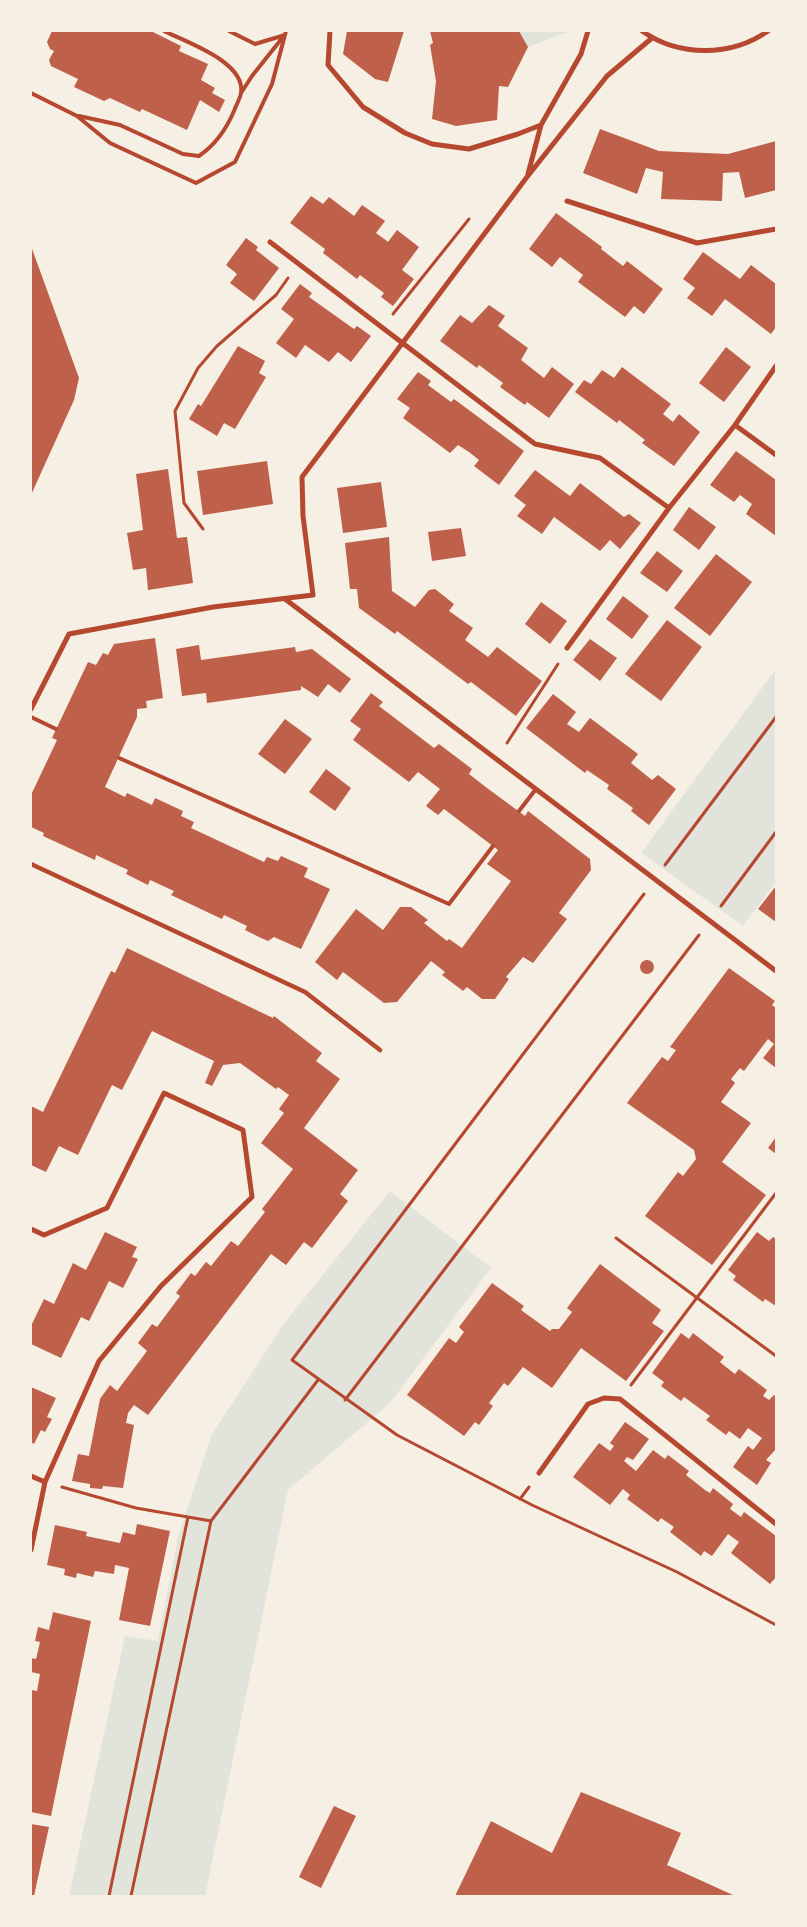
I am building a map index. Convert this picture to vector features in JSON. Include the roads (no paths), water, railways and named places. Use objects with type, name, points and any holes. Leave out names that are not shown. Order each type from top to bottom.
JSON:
[{"type":"street","points":[[330,31],[328,65],[363,107],[405,133],[432,144],[469,149],[541,125]]},
{"type":"street","points":[[527,177],[541,125],[581,54],[588,31]]},
{"type":"street","points":[[642,31],[652,38],[686,50],[722,50],[756,40],[768,31]]},
{"type":"street","points":[[31,710],[69,634],[212,607],[313,595],[303,516],[302,477],[527,177],[607,76],[652,38]]},
{"type":"street","points":[[567,201],[696,244],[776,229]]},
{"type":"street","points":[[270,242],[535,444],[600,458],[669,508]]},
{"type":"street","points":[[567,648],[669,508],[735,425],[776,366]]},
{"type":"street","points":[[735,425],[776,456]]},
{"type":"street","points":[[285,599],[776,971]]},
{"type":"street","points":[[31,864],[305,992],[380,1050]]},
{"type":"street","points":[[31,1229],[44,1235],[107,1208],[164,1093],[243,1130],[252,1197],[161,1286],[100,1361],[45,1482],[31,1550]]},
{"type":"street","points":[[539,1474],[588,1404],[604,1398],[620,1399],[776,1524]]},
{"type":"street","points":[[31,1476],[45,1482]]},
{"type":"lane","points":[[164,31],[220,58],[234,70],[240,83],[241,93]]},
{"type":"lane","points":[[229,31],[255,44],[286,33]]},
{"type":"lane","points":[[77,116],[120,126],[183,154],[199,156],[214,146],[231,116],[241,93],[286,33]]},
{"type":"lane","points":[[31,93],[77,116],[110,142],[196,183],[235,162],[272,84],[286,33]]},
{"type":"lane","points":[[31,717],[56,728]]},
{"type":"lane","points":[[119,758],[449,904],[493,846]]},
{"type":"lane","points":[[519,812],[536,789]]}]
